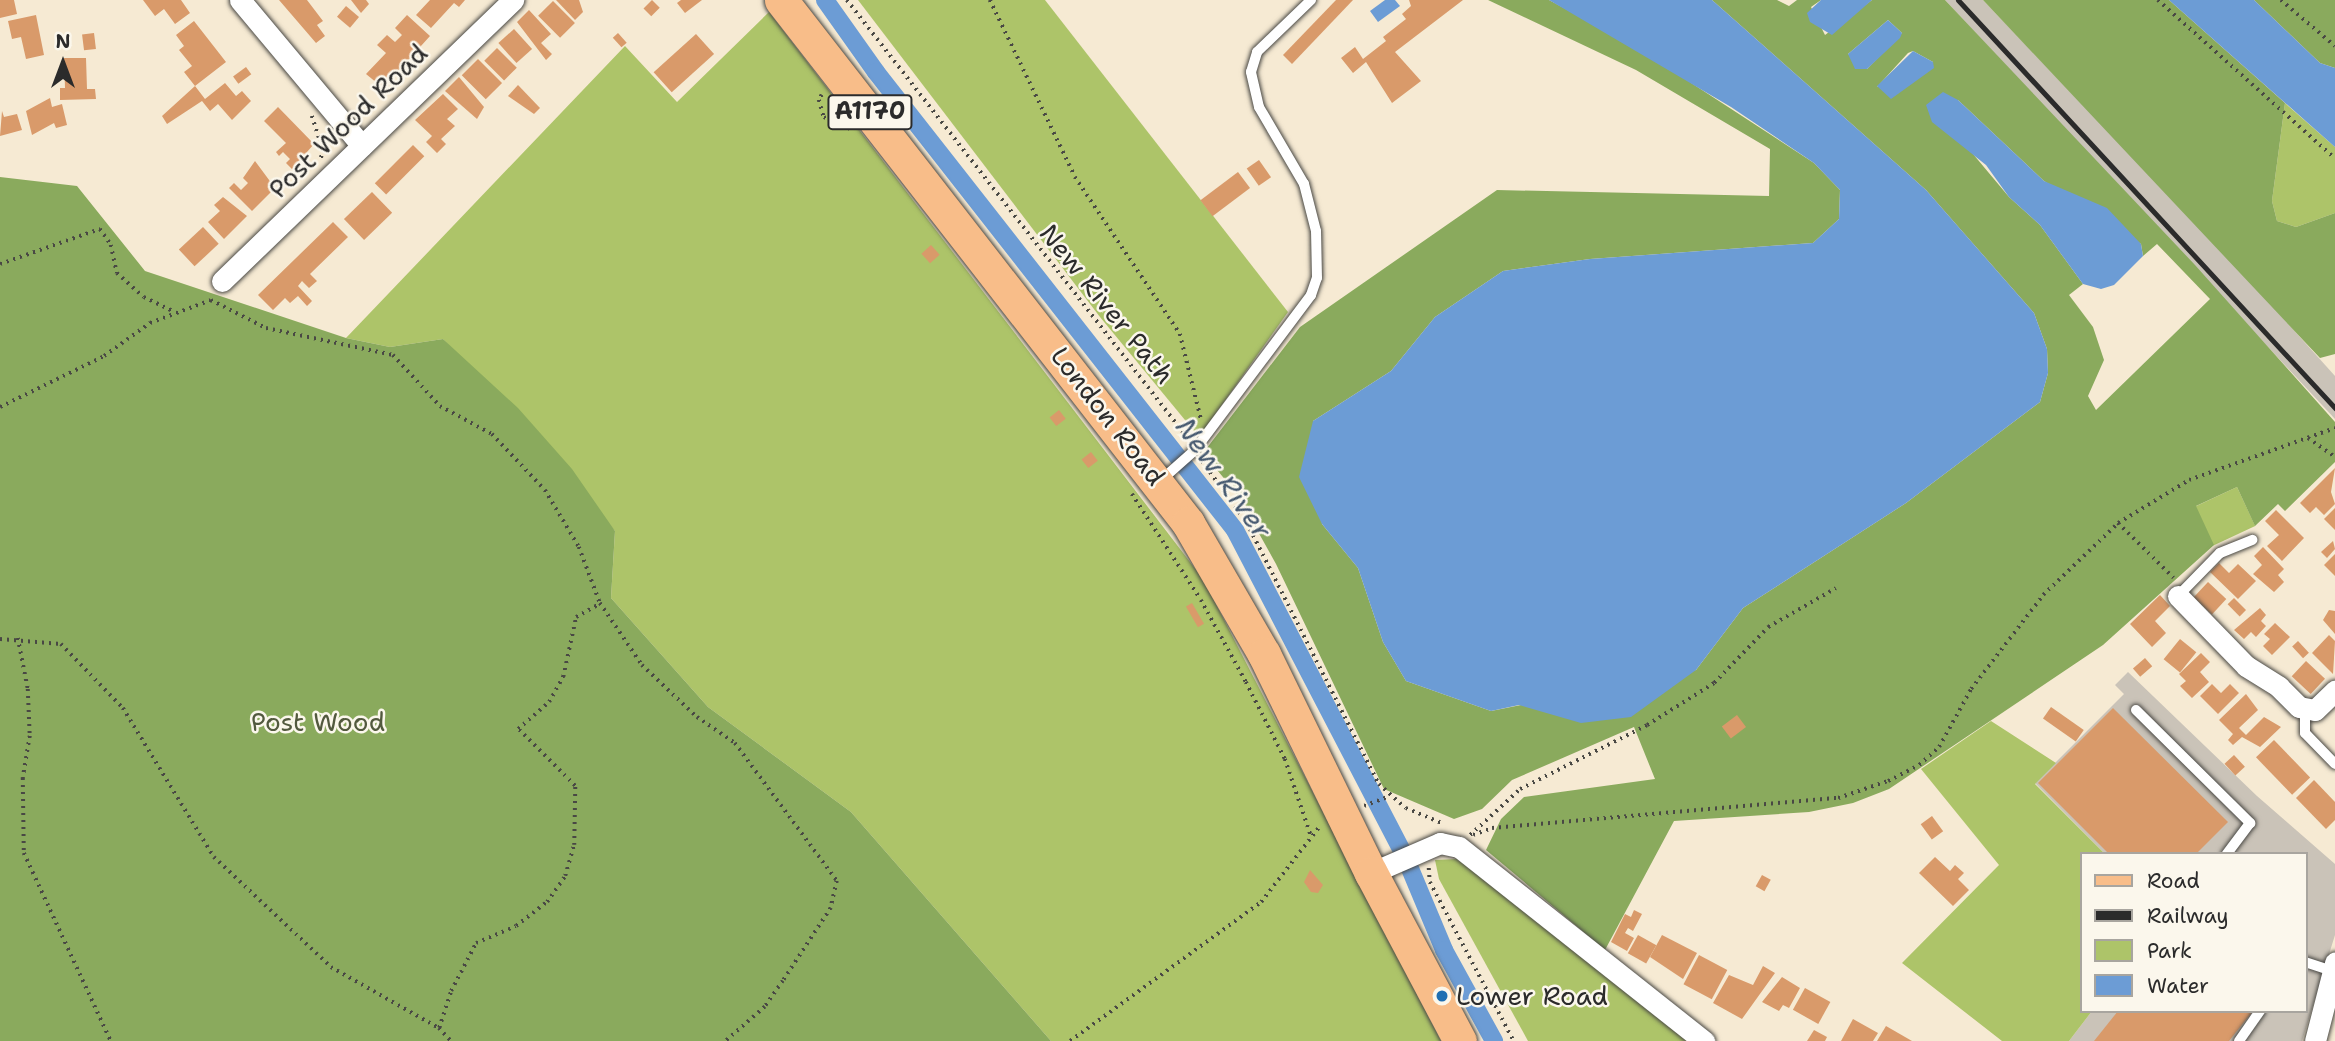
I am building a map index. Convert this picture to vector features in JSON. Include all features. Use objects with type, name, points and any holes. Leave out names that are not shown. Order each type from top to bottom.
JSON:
[{"type":"main road","name":"London Road","points":[[781,0],[1155,479],[1264,654],[1354,810],[1383,867]]},
{"type":"main road","name":"A1170","points":[[1383,867],[1460,1041]]},
{"type":"street","points":[[240,0],[309,86],[362,146]]},
{"type":"street","name":"Post Wood Road","points":[[222,281],[513,0]]},
{"type":"street","points":[[2181,592],[2246,666],[2305,709],[2319,707],[2335,691]]},
{"type":"street","points":[[1383,867],[1422,856],[1440,843],[1459,847],[1704,1041]]},
{"type":"street","points":[[2315,1041],[2333,967]]},
{"type":"lane","points":[[1155,479],[1191,450],[1311,295],[1317,278],[1316,231],[1304,184],[1259,107],[1251,72],[1257,52],[1311,0]]},
{"type":"lane","points":[[2181,592],[2220,553],[2253,540]]},
{"type":"lane","points":[[2305,709],[2305,733],[2335,764]]},
{"type":"lane","points":[[2136,710],[2250,824],[2229,852]]},
{"type":"lane","points":[[2307,961],[2333,967]]},
{"type":"lane","points":[[2239,1041],[2259,1013]]},
{"type":"path","name":"New River Path","points":[[847,0],[1247,523],[1388,797]]},
{"type":"path","points":[[990,0],[1075,177],[1180,334],[1202,414],[1201,425]]},
{"type":"path","points":[[2158,0],[2335,158]]},
{"type":"path","points":[[2281,0],[2335,46]]},
{"type":"path","points":[[844,79],[819,100],[824,117],[852,130]]},
{"type":"path","points":[[309,86],[311,115],[323,149],[315,192]]},
{"type":"path","points":[[0,264],[100,229],[111,245],[117,274],[144,297],[175,312]]},
{"type":"path","points":[[0,407],[104,356],[150,323],[211,300],[267,328],[393,355],[440,406],[492,434],[545,490],[579,547],[600,603],[642,665],[696,717],[735,743],[836,881],[831,908],[783,981],[765,1007],[726,1041]]},
{"type":"path","points":[[1836,588],[1768,627],[1714,683],[1647,724],[1520,789],[1468,836],[1493,828],[1838,798],[1888,780],[1919,765],[1939,747],[1971,688],[2043,595],[2118,523],[2189,480],[2335,428]]},
{"type":"path","points":[[1191,450],[1196,432]]},
{"type":"path","points":[[2308,438],[2335,457]]},
{"type":"path","points":[[1155,479],[1201,600],[1247,682],[1285,759],[1311,836]]},
{"type":"path","points":[[2118,523],[2181,592]]},
{"type":"path","points":[[439,1028],[451,991],[476,943],[516,926],[547,902],[565,876],[574,845],[575,786],[518,729],[549,702],[563,677],[576,617],[600,603]]},
{"type":"path","points":[[18,638],[28,689],[30,736],[23,778],[24,853],[111,1041]]},
{"type":"path","points":[[0,639],[18,638],[61,644],[123,708],[214,858],[331,967],[439,1028],[451,1041]]},
{"type":"path","points":[[1070,1041],[1261,902],[1323,821],[1388,797],[1438,821]]},
{"type":"path","points":[[1422,856],[1430,882],[1514,1041]]},
{"type":"shaded area","points":[[1945,0],[1983,0],[2239,269],[2335,376],[2335,419]]},
{"type":"shaded area","points":[[2128,672],[2257,796],[2335,864],[2335,935],[2302,1041],[2069,1041],[2090,1013],[2307,1013],[2307,852],[2103,852],[2035,783],[2124,694],[2115,685]]},
{"type":"green space","points":[[858,0],[1045,0],[1288,312],[1199,437],[1100,317]]},
{"type":"green space","points":[[1488,0],[1549,0],[1636,47],[1814,163],[1840,190],[1839,219],[1813,243],[1590,259],[1503,271],[1435,317],[1391,371],[1313,421],[1322,524],[1358,568],[1383,642],[1406,681],[1491,711],[1696,670],[1743,608],[1906,503],[2040,402],[2048,373],[2047,349],[2034,313],[1926,190],[1712,0],[1777,0],[1789,6],[1797,0],[1821,0],[1811,7],[1825,35],[1872,0],[1945,0],[2195,265],[2335,422],[2335,462],[2285,511],[2278,504],[2255,526],[2237,487],[2196,506],[2214,545],[2103,645],[1889,789],[1853,803],[1809,812],[1674,821],[1605,950],[1486,850],[1501,819],[1524,797],[1655,779],[1634,727],[1512,780],[1482,809],[1454,819],[1384,789],[1276,564],[1237,494],[1203,453],[1300,327],[1497,190],[1769,196],[1770,149],[1636,70]],"holes":[[[1888,20],[1902,33],[1867,69],[1848,54]],[[1913,51],[1933,62],[1877,87],[1908,53]],[[1958,100],[2044,181],[2141,244],[2143,256],[2157,244],[2210,299],[2096,410],[2088,396],[2104,360],[2093,327],[2069,295],[2083,284],[2040,225],[2009,197],[1968,148]]]},
{"type":"green space","points":[[1983,0],[2169,0],[2285,103],[2272,201],[2277,221],[2296,227],[2335,213],[2335,354],[2320,358]]},
{"type":"green space","points":[[2254,0],[2335,0],[2335,68],[2320,63]]},
{"type":"green space","points":[[769,12],[1203,579],[1441,1041],[1051,1041],[851,812],[708,707],[611,598],[615,531],[443,339],[390,347],[346,338],[625,46],[677,102]]},
{"type":"green space","points":[[2285,103],[2335,147],[2335,213],[2296,227],[2277,221],[2272,201]]},
{"type":"green space","name":"Post Wood","points":[[0,177],[77,186],[145,271],[346,338],[390,347],[443,339],[518,408],[572,469],[615,531],[611,598],[708,707],[851,812],[1051,1041],[0,1041]]},
{"type":"green space","points":[[2237,487],[2255,526],[2213,545],[2195,506]]},
{"type":"green space","points":[[1991,721],[2056,763],[2035,784],[2103,852],[2080,852],[2080,1013],[2090,1013],[2069,1041],[2002,1041],[1902,963],[1999,865],[1921,769]]},
{"type":"green space","points":[[1457,859],[1687,1041],[1528,1041],[1439,879],[1435,860]]},
{"type":"water","points":[[1385,0],[1395,0],[1400,6],[1378,22],[1370,11]]},
{"type":"water","points":[[1549,0],[1712,0],[1926,190],[2034,313],[2047,349],[2048,373],[2040,402],[1906,503],[1743,608],[1696,670],[1631,717],[1581,723],[1519,705],[1491,711],[1406,681],[1383,642],[1358,568],[1322,524],[1299,477],[1313,421],[1391,371],[1435,317],[1503,271],[1590,259],[1813,243],[1839,219],[1840,190],[1814,163],[1731,107]]},
{"type":"water","points":[[1821,0],[1872,0],[1832,35],[1810,22],[1807,13]]},
{"type":"water","points":[[2169,0],[2254,0],[2320,63],[2335,68],[2335,147]]},
{"type":"water","points":[[1888,20],[1902,33],[1900,38],[1867,69],[1855,69],[1848,54]]},
{"type":"water","points":[[1913,51],[1933,62],[1934,68],[1891,99],[1877,86]]},
{"type":"water","points":[[1943,92],[1958,100],[2044,181],[2107,208],[2141,244],[2143,256],[2114,285],[2101,289],[2083,284],[2040,225],[2009,197],[1986,165],[1932,122],[1926,105]]},
{"type":"building","points":[[0,0],[14,0],[17,14],[0,18]]},
{"type":"building","points":[[143,0],[181,0],[190,13],[175,24],[164,9],[155,16]]},
{"type":"building","points":[[279,0],[307,0],[323,21],[317,25],[325,36],[316,43]]},
{"type":"building","points":[[351,0],[366,0],[369,4],[361,13]]},
{"type":"building","points":[[430,0],[465,0],[459,7],[454,3],[431,28],[416,15]]},
{"type":"building","points":[[556,0],[579,0],[583,12],[575,20]]},
{"type":"building","points":[[652,0],[660,8],[651,16],[644,8]]},
{"type":"building","points":[[681,0],[702,0],[685,13],[677,3]]},
{"type":"building","points":[[1336,0],[1353,0],[1292,64],[1283,55]]},
{"type":"building","points":[[1409,0],[1463,0],[1395,52],[1421,81],[1392,103],[1366,62],[1353,73],[1341,58],[1355,47],[1363,59],[1386,41],[1383,37],[1406,19],[1402,14],[1411,6]]},
{"type":"building","points":[[553,1],[575,23],[560,38],[538,16]]},
{"type":"building","points":[[346,6],[359,17],[350,28],[337,17]]},
{"type":"building","points":[[529,10],[551,34],[541,43],[552,54],[546,60],[517,22]]},
{"type":"building","points":[[36,15],[44,55],[26,59],[21,37],[12,39],[8,21]]},
{"type":"building","points":[[407,15],[430,36],[383,88],[366,74],[386,53],[377,45],[387,35],[395,42],[402,35],[395,28]]},
{"type":"building","points":[[194,21],[226,62],[195,86],[184,72],[192,66],[179,50],[184,46],[176,35]]},
{"type":"building","points":[[514,29],[532,49],[516,63],[498,43]]},
{"type":"building","points":[[94,33],[96,49],[84,50],[82,34]]},
{"type":"building","points":[[618,33],[627,43],[621,47],[613,38]]},
{"type":"building","points":[[696,34],[714,54],[672,92],[654,72]]},
{"type":"building","points":[[497,48],[517,68],[504,81],[484,61]]},
{"type":"building","points":[[64,58],[86,58],[87,89],[95,89],[96,99],[60,100],[60,88],[65,88]]},
{"type":"building","points":[[478,59],[502,83],[486,99],[462,75]]},
{"type":"building","points":[[246,67],[251,74],[238,84],[233,76]]},
{"type":"building","points":[[459,77],[484,107],[477,119],[445,91]]},
{"type":"building","points":[[225,83],[236,96],[242,91],[251,101],[232,120],[218,104],[210,111],[202,101],[167,124],[162,116],[195,86],[205,99]]},
{"type":"building","points":[[518,85],[540,108],[534,114],[508,96]]},
{"type":"building","points":[[443,94],[458,109],[447,119],[455,126],[441,139],[446,144],[437,153],[426,142],[432,136],[415,120]]},
{"type":"building","points":[[50,98],[52,107],[62,104],[67,125],[56,128],[54,123],[32,135],[26,111]]},
{"type":"building","points":[[278,107],[314,144],[292,169],[286,163],[290,159],[283,152],[279,156],[276,152],[286,143],[264,121]]},
{"type":"building","points":[[2,111],[4,117],[17,114],[22,130],[0,136]]},
{"type":"building","points":[[413,145],[424,156],[386,194],[375,183]]},
{"type":"building","points":[[1259,160],[1271,177],[1259,186],[1247,169]]},
{"type":"building","points":[[255,161],[275,188],[252,211],[229,188],[234,183],[241,190],[248,183],[243,178]]},
{"type":"building","points":[[1238,172],[1250,188],[1213,216],[1200,200]]},
{"type":"building","points":[[372,192],[392,213],[364,240],[344,219]]},
{"type":"building","points":[[223,197],[247,216],[224,239],[208,222],[220,211],[214,205]]},
{"type":"building","points":[[333,222],[348,237],[310,274],[317,281],[309,288],[302,281],[298,286],[312,301],[307,306],[298,296],[290,303],[285,298],[273,310],[258,295]]},
{"type":"building","points":[[203,227],[219,244],[195,266],[179,250]]},
{"type":"building","points":[[931,245],[940,255],[930,263],[921,254]]},
{"type":"building","points":[[1059,410],[1066,419],[1056,426],[1050,417]]},
{"type":"building","points":[[1091,452],[1098,461],[1088,468],[1082,459]]},
{"type":"building","points":[[2335,468],[2331,492],[2335,504],[2324,515],[2316,507],[2310,513],[2300,503]]},
{"type":"building","points":[[2335,508],[2335,530],[2324,519]]},
{"type":"building","points":[[2276,510],[2304,538],[2282,561],[2267,546],[2279,535],[2265,521]]},
{"type":"building","points":[[2333,541],[2335,549],[2327,558],[2321,552]]},
{"type":"building","points":[[2263,547],[2284,569],[2278,575],[2284,582],[2274,592],[2253,574],[2262,565],[2254,556]]},
{"type":"building","points":[[2335,554],[2335,576],[2324,565]]},
{"type":"building","points":[[2219,563],[2229,573],[2238,564],[2256,581],[2238,599],[2210,572]]},
{"type":"building","points":[[2208,582],[2226,599],[2212,614],[2194,597]]},
{"type":"building","points":[[2160,595],[2170,606],[2155,621],[2166,633],[2152,647],[2130,624]]},
{"type":"building","points":[[2234,598],[2246,610],[2240,616],[2228,604]]},
{"type":"building","points":[[1192,603],[1204,624],[1198,627],[1186,606]]},
{"type":"building","points":[[2260,608],[2266,615],[2261,621],[2266,626],[2256,637],[2251,632],[2244,639],[2234,630]]},
{"type":"building","points":[[2329,610],[2335,611],[2335,634],[2323,620]]},
{"type":"building","points":[[2275,623],[2290,637],[2272,655],[2263,646],[2270,639],[2264,634]]},
{"type":"building","points":[[2329,635],[2335,641],[2333,674],[2312,653]]},
{"type":"building","points":[[2180,639],[2196,652],[2180,672],[2164,659]]},
{"type":"building","points":[[2298,641],[2309,653],[2303,658],[2292,646]]},
{"type":"building","points":[[2201,653],[2210,662],[2200,672],[2209,682],[2192,698],[2180,686],[2186,681],[2179,674]]},
{"type":"building","points":[[2145,658],[2152,666],[2140,677],[2133,668]]},
{"type":"building","points":[[2306,661],[2325,679],[2311,694],[2292,676]]},
{"type":"building","points":[[2212,684],[2221,693],[2230,684],[2239,693],[2218,714],[2200,696]]},
{"type":"building","points":[[2246,694],[2258,710],[2239,728],[2246,735],[2264,717],[2281,727],[2260,747],[2242,737],[2233,745],[2228,740],[2233,734],[2219,720]]},
{"type":"building","points":[[2051,707],[2084,730],[2076,741],[2043,718]]},
{"type":"building","points":[[2113,708],[2228,822],[2198,852],[2107,852],[2038,783]]},
{"type":"building","points":[[1737,715],[1746,727],[1731,738],[1722,726]]},
{"type":"building","points":[[2274,740],[2310,777],[2292,795],[2256,757]]},
{"type":"building","points":[[2234,755],[2245,767],[2235,776],[2224,764]]},
{"type":"building","points":[[2314,780],[2335,802],[2335,820],[2326,829],[2296,798]]},
{"type":"building","points":[[1932,816],[1943,831],[1932,840],[1921,824]]},
{"type":"building","points":[[1935,857],[1950,871],[1955,865],[1964,873],[1958,879],[1969,890],[1953,906],[1919,873]]},
{"type":"building","points":[[1310,870],[1323,885],[1318,893],[1311,892],[1304,882]]},
{"type":"building","points":[[1762,875],[1771,880],[1764,891],[1756,886]]},
{"type":"building","points":[[1634,910],[1642,914],[1633,931],[1628,928],[1625,933],[1634,938],[1627,951],[1611,942],[1625,914],[1631,917]]},
{"type":"building","points":[[1638,935],[1656,945],[1646,964],[1628,953]]},
{"type":"building","points":[[1662,935],[1697,953],[1683,979],[1650,957]]},
{"type":"building","points":[[1699,955],[1727,970],[1712,999],[1684,984]]},
{"type":"building","points":[[1763,966],[1775,973],[1742,1019],[1713,1003],[1729,975],[1753,985]]},
{"type":"building","points":[[1782,977],[1800,988],[1789,1008],[1783,1005],[1779,1011],[1762,1002]]},
{"type":"building","points":[[1805,988],[1830,1002],[1818,1024],[1793,1010]]},
{"type":"building","points":[[2116,1013],[2251,1013],[2229,1041],[2094,1041]]},
{"type":"building","points":[[1853,1019],[1878,1033],[1873,1041],[1841,1041]]},
{"type":"building","points":[[1886,1026],[1912,1041],[1877,1041]]},
{"type":"building","points":[[1814,1030],[1827,1037],[1825,1041],[1807,1041]]},
{"type":"waterway","name":"New River","points":[[825,0],[876,72],[1235,530],[1406,859],[1444,950],[1494,1041]]},
{"type":"railway","points":[[1958,0],[2335,408]]},
{"type":"place","name":"Lower Road","points":[[1442,996]]}]
